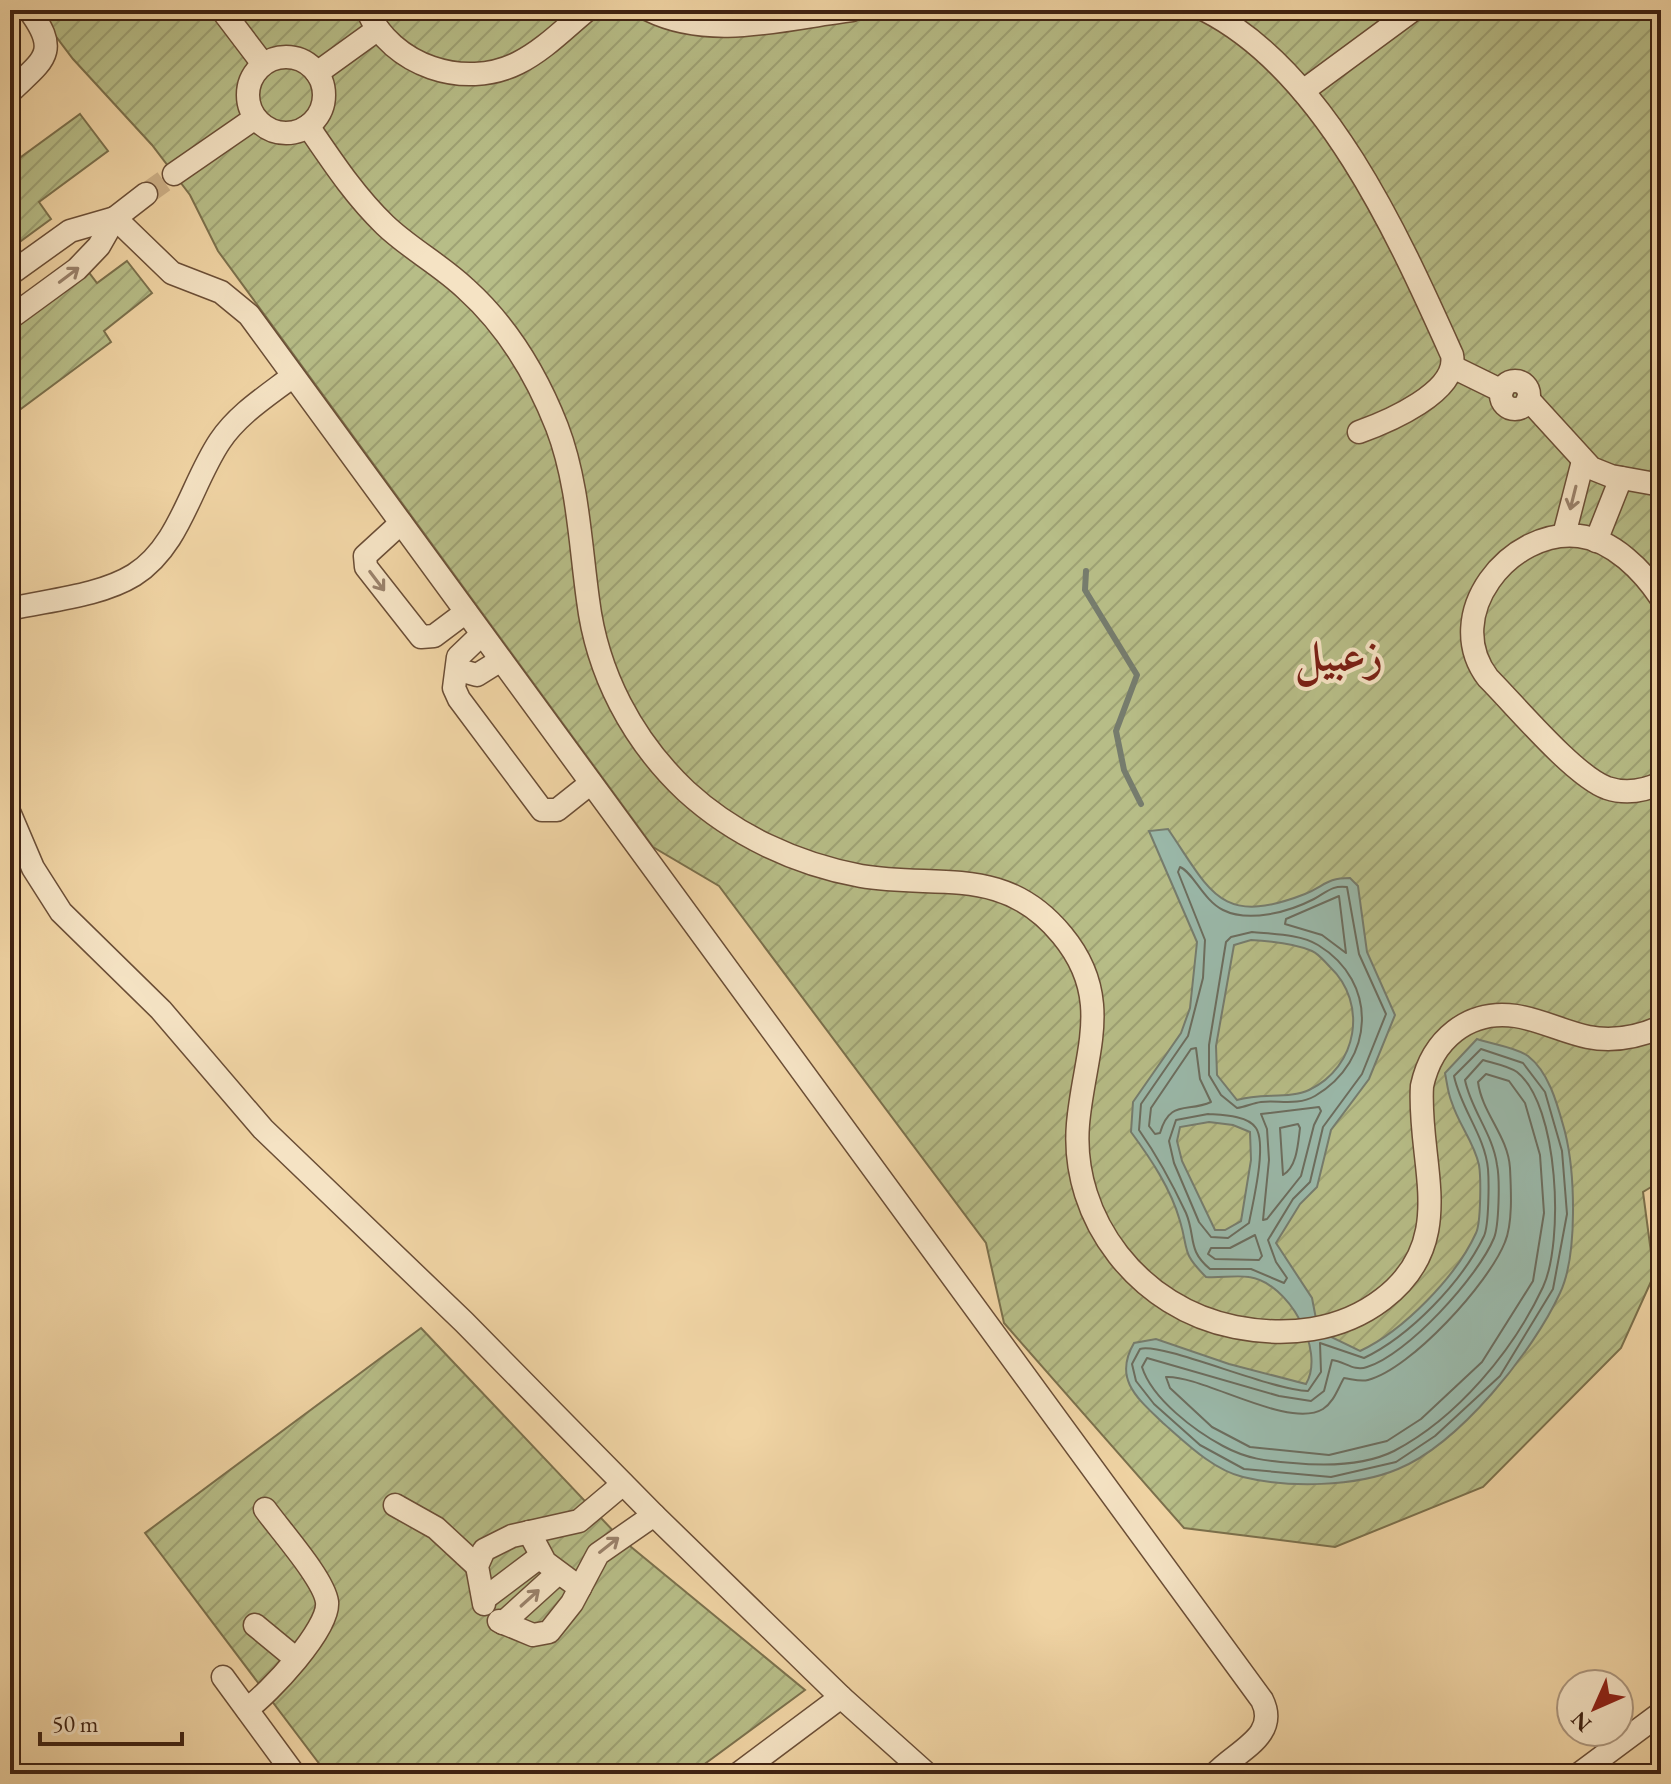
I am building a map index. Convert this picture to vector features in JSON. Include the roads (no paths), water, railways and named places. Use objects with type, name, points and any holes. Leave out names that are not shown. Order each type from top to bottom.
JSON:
[{"type":"street","points":[[10,92],[40,63],[47,49],[45,33],[29,10]]},
{"type":"street","points":[[222,10],[263,64]]},
{"type":"street","points":[[317,73],[373,20],[398,50],[423,65],[451,73],[480,74],[521,61],[587,10]]},
{"type":"street","points":[[649,10],[678,22],[714,26],[850,10]]},
{"type":"street","points":[[1205,10],[1250,37],[1303,91],[1383,211],[1449,349],[1453,367],[1447,379],[1420,401],[1359,432]]},
{"type":"street","points":[[1303,91],[1413,10]]},
{"type":"street","points":[[292,57],[306,63],[317,73],[323,86],[324,101],[319,115],[308,126],[295,132],[280,133],[266,128],[255,118],[249,104],[248,89],[253,75],[263,64],[277,58],[292,57]]},
{"type":"street","points":[[174,174],[255,118]]},
{"type":"street","points":[[308,126],[369,209],[406,244],[468,290],[502,328],[530,371],[566,455],[588,606],[600,656],[633,728],[669,775],[713,814],[783,853],[857,875],[882,879],[950,879],[992,887],[1031,906],[1065,938],[1082,968],[1092,1001],[1093,1047],[1078,1124],[1077,1149],[1088,1199],[1104,1234],[1125,1265],[1170,1302],[1223,1325],[1276,1333],[1324,1327],[1368,1309],[1406,1276],[1428,1231],[1431,1191],[1422,1086],[1425,1069],[1442,1041],[1469,1021],[1502,1015],[1607,1039],[1627,1038],[1661,1027]]},
{"type":"street","points":[[10,318],[89,258],[115,218],[146,194]]},
{"type":"street","points":[[10,274],[70,231],[115,218]]},
{"type":"street","points":[[115,218],[172,273],[221,292],[241,306],[1262,1700],[1267,1719],[1260,1737],[1215,1774]]},
{"type":"street","points":[[1453,367],[1502,391],[1503,403],[1514,409],[1528,399],[1583,461],[1601,473],[1661,485]]},
{"type":"street","points":[[10,609],[117,583],[144,568],[164,546],[221,439],[245,413],[293,376]]},
{"type":"street","points":[[1564,535],[1583,461]]},
{"type":"street","points":[[1596,541],[1621,478]]},
{"type":"street","points":[[401,523],[365,556],[368,570],[421,637],[434,636],[466,612]]},
{"type":"street","points":[[1659,789],[1617,790],[1584,775],[1488,678],[1472,652],[1470,621],[1481,593],[1515,557],[1564,535],[1596,541],[1638,569],[1661,598]]},
{"type":"street","points":[[482,634],[461,651],[454,688],[459,699],[542,810],[557,810],[591,783]]},
{"type":"street","points":[[459,670],[477,675],[501,660]]},
{"type":"street","points":[[10,814],[46,891],[79,932],[161,1010],[289,1156],[464,1322],[654,1515],[841,1697],[927,1774]]},
{"type":"street","points":[[477,1566],[480,1554],[489,1546],[529,1532],[579,1521],[623,1484]]},
{"type":"street","points":[[395,1505],[436,1528],[477,1566],[492,1612],[533,1635],[544,1635],[567,1612],[598,1554],[654,1515]]},
{"type":"street","points":[[247,1709],[273,1688],[322,1620],[327,1602],[320,1586],[265,1509]]},
{"type":"street","points":[[529,1532],[541,1556],[557,1574],[580,1588]]},
{"type":"street","points":[[492,1612],[541,1556]]},
{"type":"street","points":[[492,1612],[557,1574]]},
{"type":"street","points":[[255,1625],[295,1658]]},
{"type":"street","points":[[223,1677],[294,1774]]},
{"type":"street","points":[[738,1774],[841,1697]]},
{"type":"street","points":[[1579,1774],[1661,1713]]},
{"type":"water","points":[[1168,829],[1208,886],[1221,898],[1236,905],[1254,907],[1276,903],[1342,878],[1350,878],[1358,886],[1367,952],[1395,1015],[1369,1079],[1331,1130],[1317,1187],[1300,1204],[1276,1243],[1312,1298],[1316,1319],[1325,1334],[1360,1351],[1377,1342],[1427,1301],[1455,1267],[1476,1233],[1480,1210],[1479,1165],[1458,1119],[1445,1073],[1477,1039],[1528,1056],[1536,1063],[1552,1091],[1565,1132],[1573,1190],[1570,1257],[1560,1293],[1532,1342],[1492,1394],[1445,1439],[1398,1469],[1362,1479],[1322,1484],[1280,1483],[1243,1477],[1200,1455],[1145,1405],[1127,1378],[1128,1356],[1134,1343],[1156,1339],[1229,1364],[1306,1384],[1311,1370],[1311,1354],[1300,1320],[1277,1291],[1249,1277],[1206,1277],[1193,1262],[1166,1186],[1131,1132],[1133,1102],[1181,1033],[1190,1008],[1197,942],[1149,831]],"holes":[[[1251,940],[1290,944],[1315,952],[1342,982],[1350,998],[1353,1016],[1347,1050],[1326,1080],[1301,1093],[1237,1100],[1217,1075],[1216,1046],[1234,945]],[[1209,1122],[1233,1125],[1250,1132],[1251,1160],[1241,1221],[1225,1230],[1215,1230],[1182,1161],[1177,1141],[1180,1127]]]},
{"type":"waterway","points":[[1086,571],[1085,590],[1137,675],[1116,731],[1124,770],[1141,804]]},
{"type":"tunnel","points":[[146,194],[174,174]]},
{"type":"district","name":"زعبيل","points":[[1339,655]]}]
